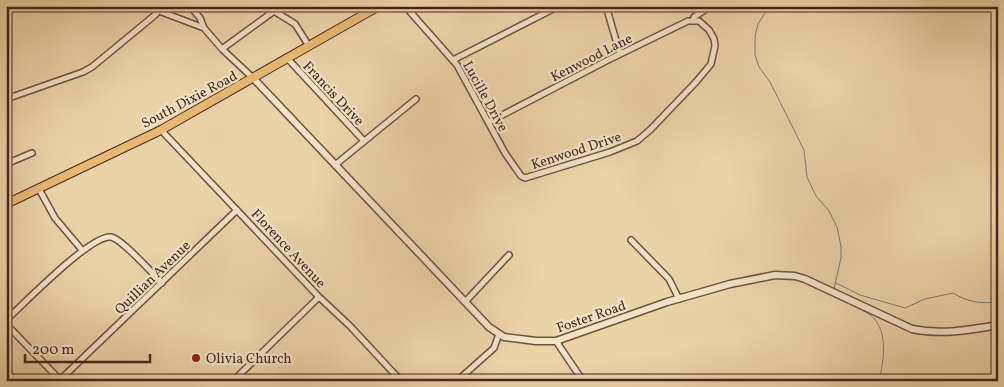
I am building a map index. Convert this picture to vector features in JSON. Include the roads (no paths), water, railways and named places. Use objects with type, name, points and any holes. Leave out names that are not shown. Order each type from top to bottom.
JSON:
[{"type":"main road","name":"South Dixie Road","points":[[6,204],[162,130],[379,6]]},
{"type":"street","points":[[190,6],[200,18],[204,28],[222,49],[254,79]]},
{"type":"street","name":"Lucille Drive","points":[[405,6],[453,60],[505,153],[523,177]]},
{"type":"street","points":[[453,60],[559,6]]},
{"type":"street","points":[[606,6],[620,54]]},
{"type":"street","name":"Kenwood Lane","points":[[489,122],[620,54],[688,21],[693,21],[694,16],[711,6]]},
{"type":"street","points":[[6,99],[83,72],[159,8],[204,28]]},
{"type":"street","points":[[222,49],[273,9],[295,24],[309,46]]},
{"type":"street","name":"Kenwood Drive","points":[[523,177],[610,152],[637,141],[650,130],[711,64],[714,39],[705,26],[693,21]]},
{"type":"street","name":"Francis Drive","points":[[288,59],[364,142]]},
{"type":"street","name":"Foster Road","points":[[254,79],[489,327],[504,337],[556,341],[679,299],[762,276],[784,275],[805,279],[912,329],[927,332],[961,331],[998,325]]},
{"type":"street","points":[[335,165],[416,99]]},
{"type":"street","name":"Florence Avenue","points":[[162,130],[401,381]]},
{"type":"street","points":[[6,164],[32,153]]},
{"type":"street","points":[[39,189],[55,218],[82,250]]},
{"type":"street","name":"Quillian Avenue","points":[[61,380],[237,210]]},
{"type":"street","points":[[6,320],[82,250],[104,238],[111,237],[122,244],[162,284]]},
{"type":"street","points":[[631,240],[669,279],[679,299]]},
{"type":"street","points":[[465,302],[509,255]]},
{"type":"street","points":[[233,381],[320,298]]},
{"type":"street","points":[[6,324],[61,380]]},
{"type":"street","points":[[457,381],[494,348],[499,334]]},
{"type":"street","points":[[556,341],[582,381]]},
{"type":"street","points":[[991,381],[998,373]]},
{"type":"waterway","points":[[766,6],[755,36],[755,55],[759,67],[770,82],[804,150],[807,177],[816,196],[829,211],[837,227],[841,246],[841,258],[834,289]]},
{"type":"waterway","points":[[836,283],[860,295],[905,308],[925,299],[953,293],[974,302],[998,302]]},
{"type":"waterway","points":[[833,296],[869,314],[880,327],[883,354],[879,381]]},
{"type":"place","name":"Olivia Church","points":[[196,358]]}]
